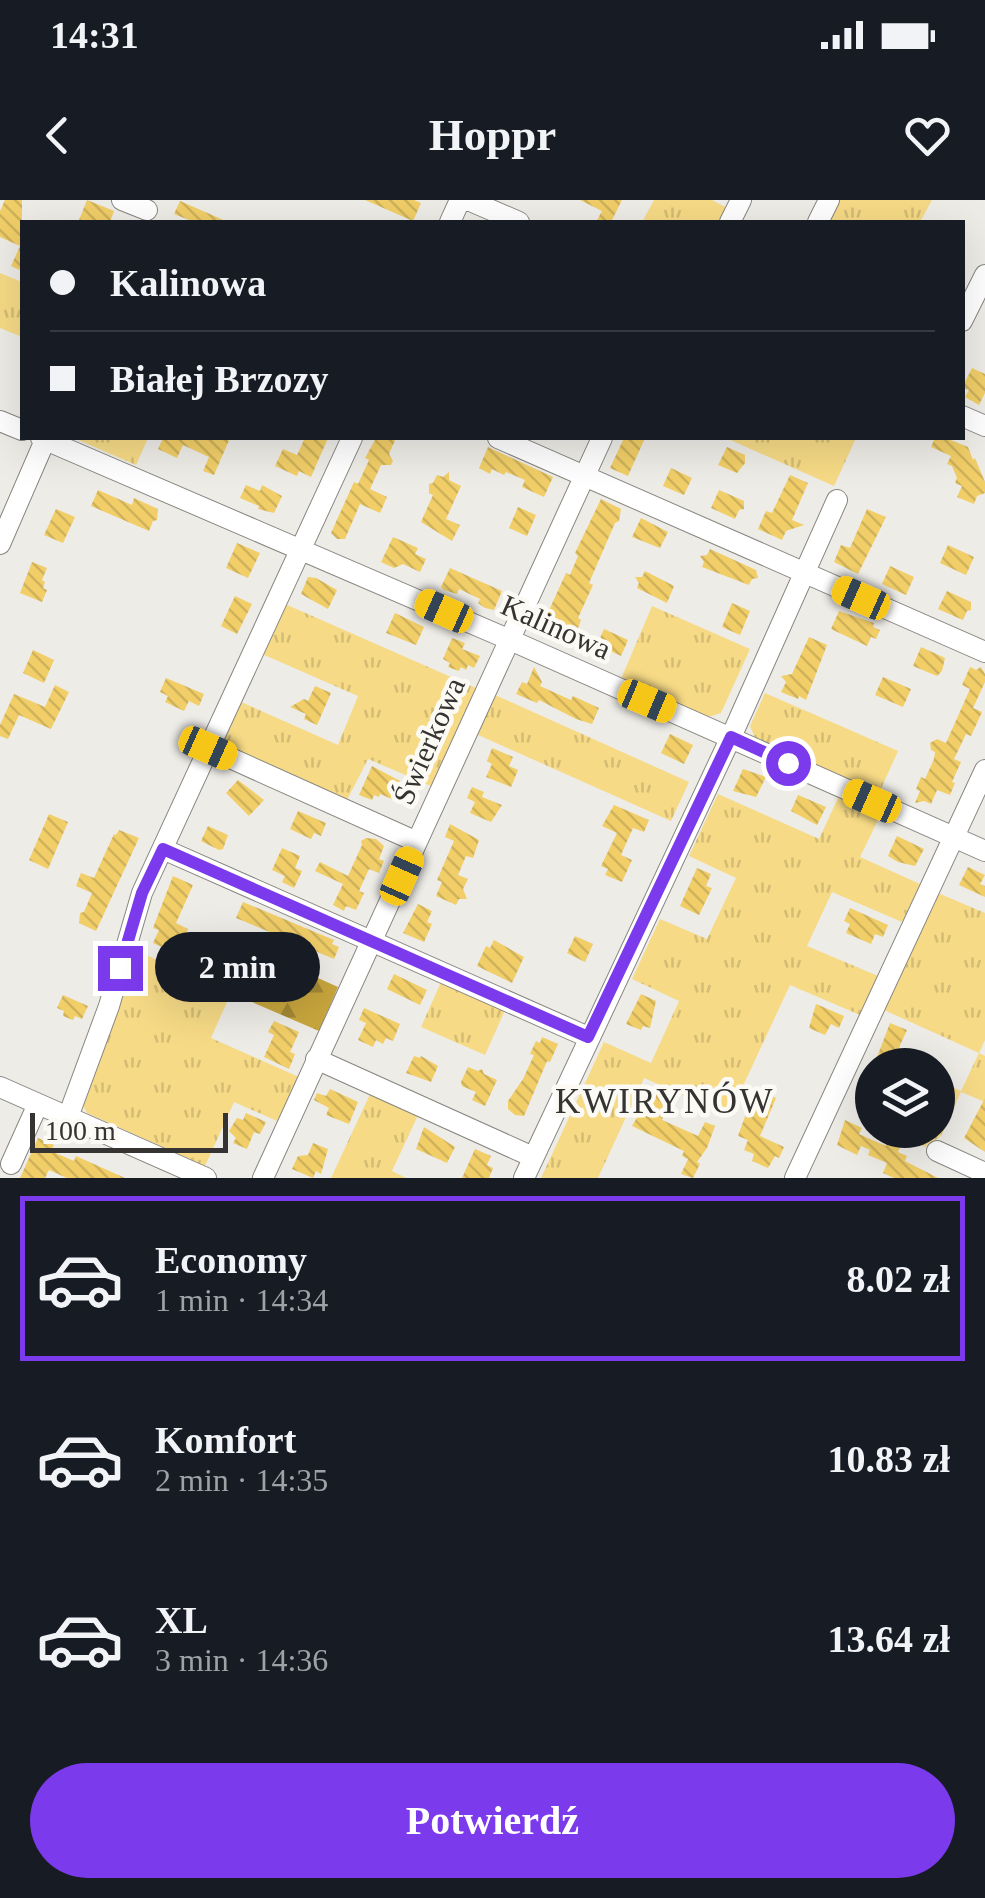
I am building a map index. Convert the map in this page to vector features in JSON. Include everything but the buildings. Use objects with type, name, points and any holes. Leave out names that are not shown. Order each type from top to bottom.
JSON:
[{"type":"street","points":[[122,200],[147,211]]},
{"type":"street","points":[[468,200],[515,220]]},
{"type":"street","points":[[965,314],[985,275]]},
{"type":"street","points":[[0,544],[43,440]]},
{"type":"street","name":"Kalinowa","points":[[49,440],[985,851]]},
{"type":"street","points":[[68,1117],[109,1006],[142,893],[351,440]]},
{"type":"street","points":[[503,440],[985,652]]},
{"type":"street","name":"Świerkowa","points":[[262,1178],[601,440]]},
{"type":"street","points":[[524,1178],[731,737],[837,500]]},
{"type":"street","points":[[208,748],[416,842]]},
{"type":"street","points":[[795,1178],[985,770]]},
{"type":"street","points":[[163,849],[588,1037]]},
{"type":"street","points":[[316,1060],[534,1157]]},
{"type":"street","points":[[0,1088],[206,1178]]},
{"type":"street","points":[[12,1164],[38,1104]]},
{"type":"street","points":[[937,1151],[985,1173]]},
{"type":"green space","points":[[654,200],[712,200],[731,210],[725,220],[643,220]]},
{"type":"green space","points":[[838,200],[932,200],[921,220],[828,220]]},
{"type":"green space","points":[[0,273],[20,281],[20,336],[0,328]]},
{"type":"green space","points":[[79,440],[147,440],[136,465]]},
{"type":"green space","points":[[730,440],[855,440],[834,486]]},
{"type":"green space","points":[[285,604],[476,688],[431,786],[368,759],[347,800],[226,747],[222,738],[239,701],[338,745],[358,696],[262,654]]},
{"type":"green space","points":[[652,606],[750,649],[721,713],[708,717],[621,679]]},
{"type":"green space","points":[[765,693],[898,751],[879,793],[755,738],[750,726]]},
{"type":"green space","points":[[495,695],[689,782],[671,821],[476,734]]},
{"type":"green space","points":[[718,794],[819,839],[838,798],[880,816],[860,857],[920,884],[902,922],[832,892],[807,946],[878,976],[860,1015],[790,985],[729,1116],[644,1078],[598,1178],[541,1178],[604,1042],[651,1063],[679,1001],[632,979],[660,919],[707,939],[736,878],[689,856]]},
{"type":"green space","points":[[938,893],[985,913],[985,1040],[979,1053],[884,1010]]},
{"type":"green space","points":[[251,948],[338,987],[319,1031],[231,993]]},
{"type":"green space","points":[[135,950],[231,993],[211,1038],[299,1077],[277,1121],[234,1102],[205,1166],[87,1113],[81,1102],[119,1008]]},
{"type":"green space","points":[[442,980],[506,1008],[485,1055],[421,1027]]},
{"type":"green space","points":[[979,1053],[985,1056],[985,1102],[961,1092],[955,1105],[955,1088],[961,1091]]},
{"type":"green space","points":[[371,1092],[419,1113],[392,1171],[406,1178],[331,1178]]},
{"type":"district","name":"KWIRYNÓW","points":[[665,1101]]},
{"type":"route","points":[[120,968],[142,893],[163,849],[588,1037],[731,737],[788,763]]}]
